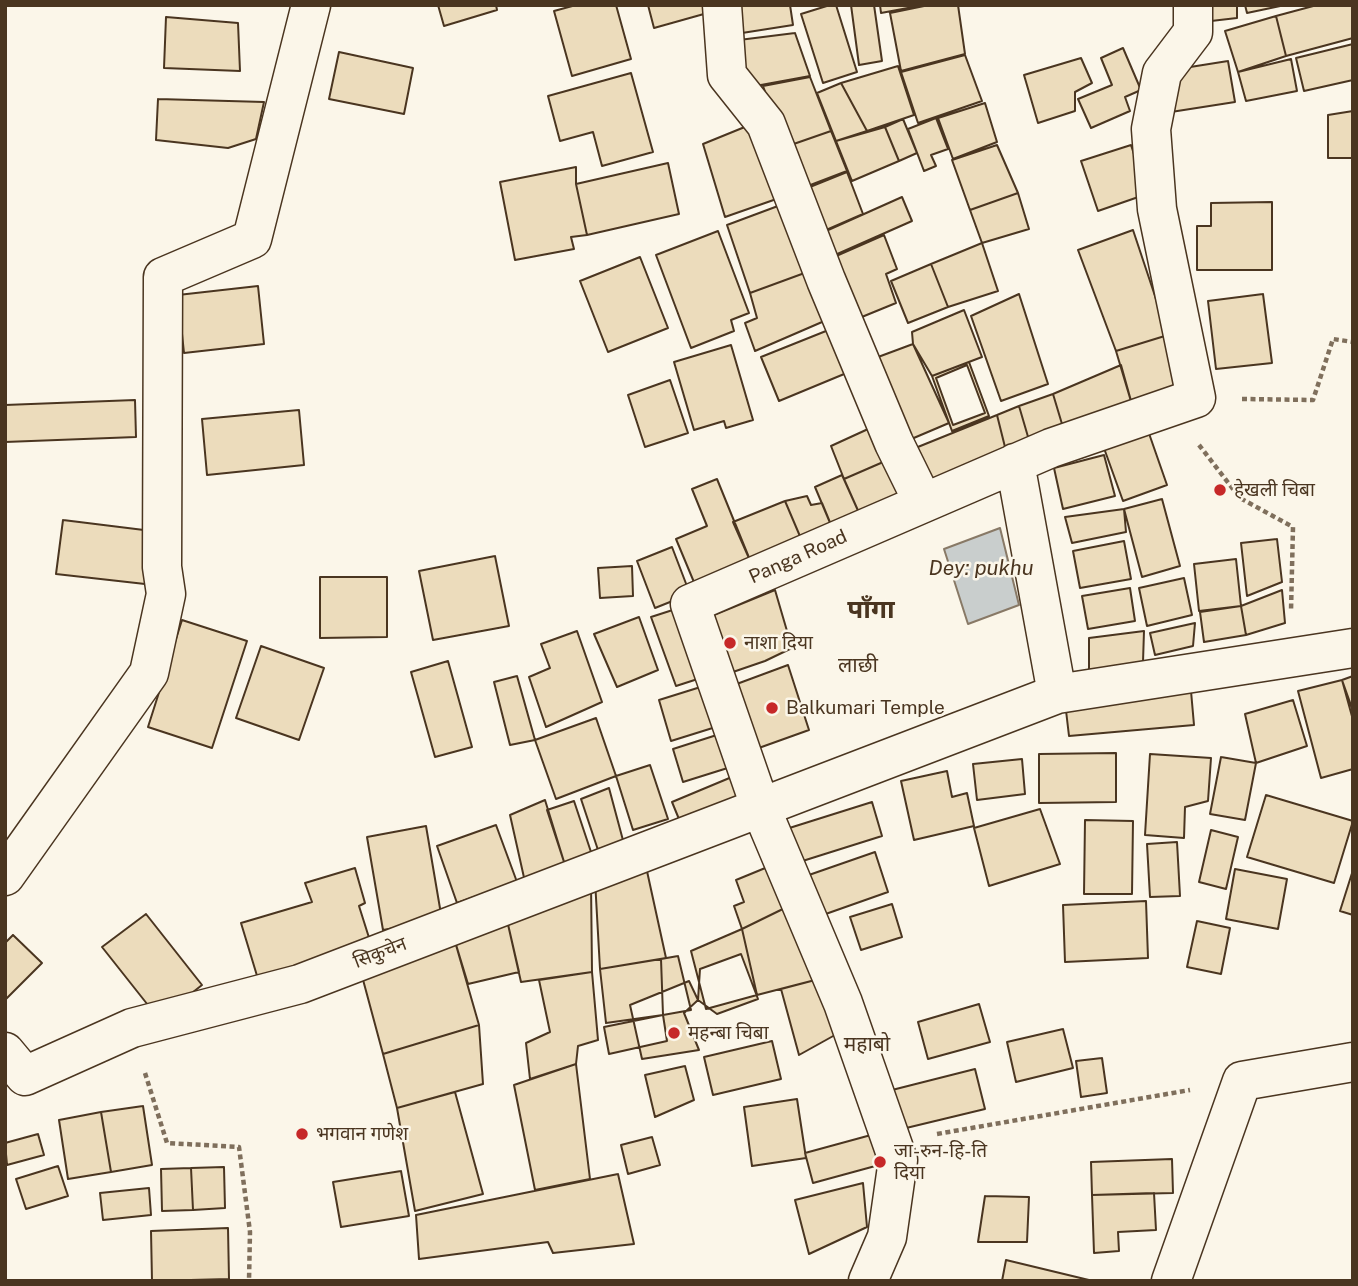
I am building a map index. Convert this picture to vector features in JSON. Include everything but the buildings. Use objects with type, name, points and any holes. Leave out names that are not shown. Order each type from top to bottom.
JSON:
[{"type":"street","points":[[5,876],[149,673],[166,594],[162,567],[163,276],[252,239],[311,5]]},
{"type":"street","points":[[722,5],[727,75],[766,124],[826,280],[894,443],[923,502]]},
{"type":"street","points":[[1183,402],[1157,209],[1152,129],[1162,74],[1193,32],[1193,5]]},
{"type":"street","name":"Panga Road","points":[[868,1281],[887,1237],[898,1160],[843,1003],[760,806],[690,604],[1074,438],[1183,402]]},
{"type":"street","points":[[1015,463],[1057,694]]},
{"type":"street","name":"सिकुचेन","points":[[12,1072],[132,1028],[300,984],[1057,694],[1353,648]]},
{"type":"street","points":[[1171,1281],[1242,1081],[1353,1062]]},
{"type":"path","points":[[1290,658],[1293,527],[1240,498],[1183,402],[1313,400],[1333,339],[1353,341]]},
{"type":"path","points":[[132,1028],[167,1143],[239,1147],[250,1232],[249,1281]]},
{"type":"path","points":[[891,1143],[1242,1081]]},
{"type":"water","name":"Dey: pukhu","points":[[1000,528],[1019,605],[968,624],[944,549]]},
{"type":"place","name":"हेखली चिबा","points":[[1220,490]]},
{"type":"place","name":"नाशा दिया","points":[[730,643]]},
{"type":"place","name":"Balkumari Temple","points":[[772,708]]},
{"type":"place","name":"महन्बा चिबा","points":[[674,1033]]},
{"type":"place","name":"भगवान गणेश","points":[[302,1134]]},
{"type":"place","name":"जा-रुन-हि-ति दिया","points":[[880,1162]]},
{"type":"district","name":"पाँगा","points":[[871,610]]},
{"type":"district","name":"लाछी","points":[[858,666]]},
{"type":"district","name":"महाबो","points":[[867,1045]]}]
